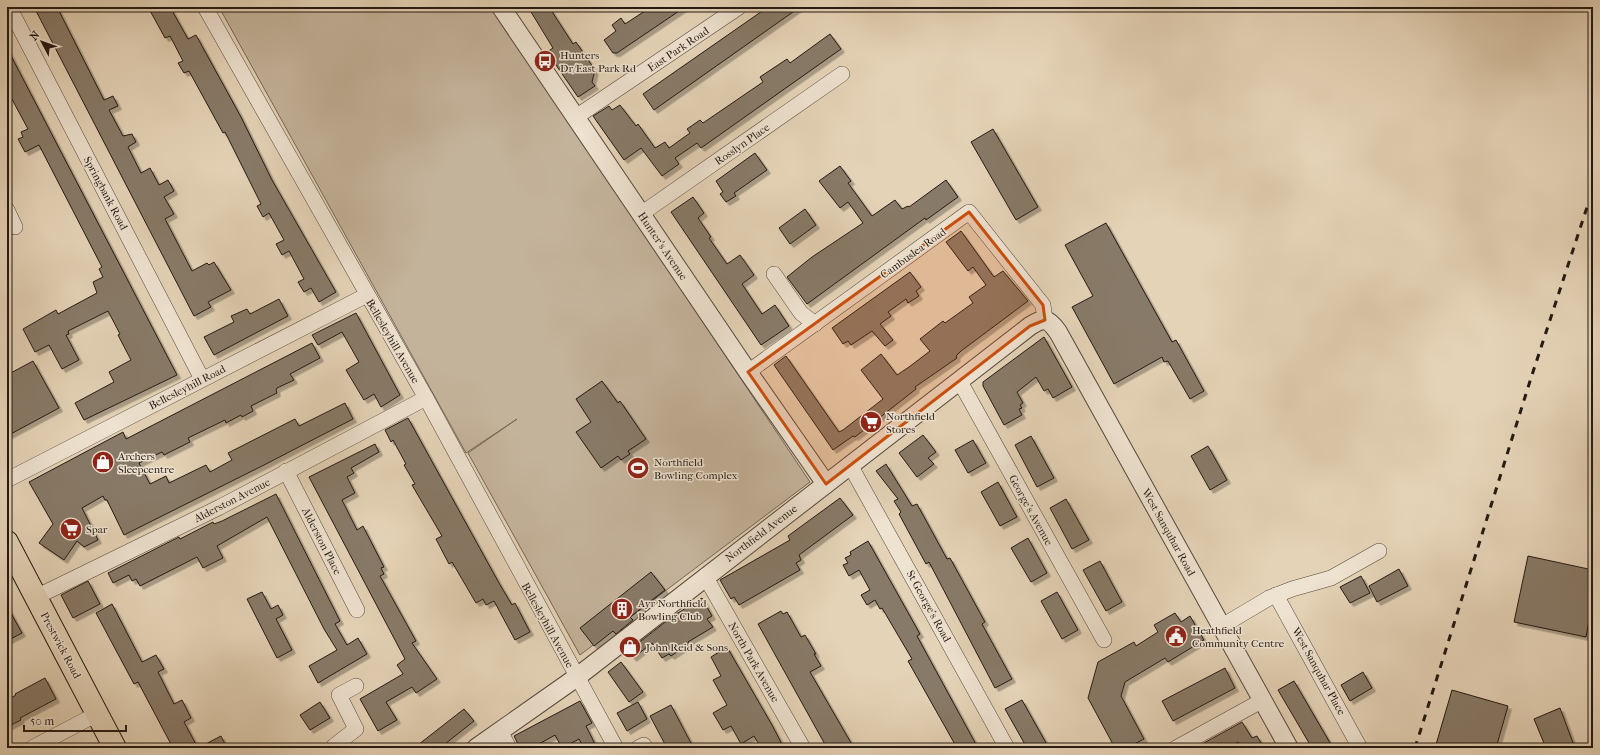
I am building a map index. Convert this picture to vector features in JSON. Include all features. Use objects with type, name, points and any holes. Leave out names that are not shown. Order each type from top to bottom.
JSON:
[{"type":"main road","name":"Prestwick Road","points":[[9,552],[36,597],[115,748]]},
{"type":"street","name":"Springbank Road","points":[[9,7],[202,379]]},
{"type":"street","name":"Bellesleyhill Avenue","points":[[205,7],[426,398],[616,748]]},
{"type":"street","name":"East Park Road","points":[[576,117],[739,7]]},
{"type":"street","name":"Hunter's Avenue","points":[[503,8],[748,372],[826,484]]},
{"type":"street","name":"Rosslyn Place","points":[[641,214],[842,74]]},
{"type":"street","points":[[7,210],[15,227]]},
{"type":"street","name":"Cambuslea Road","points":[[748,372],[969,212],[1043,305],[1045,320]]},
{"type":"street","points":[[774,274],[802,314],[815,324]]},
{"type":"street","name":"Bellesleyhill Road","points":[[7,480],[367,295]]},
{"type":"street","name":"Northfield Avenue","points":[[476,748],[577,677],[705,576],[1030,326],[1039,320],[1045,320]]},
{"type":"street","name":"West Sanquhar Road","points":[[1045,320],[1052,324],[1058,332],[1289,748]]},
{"type":"street","name":"George's Avenue","points":[[959,380],[1104,640]]},
{"type":"street","name":"Alderston Avenue","points":[[36,597],[220,506],[426,398]]},
{"type":"street","name":"St George's Road","points":[[850,465],[1007,748]]},
{"type":"street","name":"Alderston Place","points":[[286,472],[357,610]]},
{"type":"street","points":[[1222,626],[1276,595],[1331,578],[1379,551]]},
{"type":"street","name":"North Park Avenue","points":[[705,576],[803,748]]},
{"type":"street","name":"West Sanquhar Place","points":[[1276,595],[1360,748]]},
{"type":"street","points":[[334,748],[334,746],[356,729],[339,695],[356,686]]},
{"type":"street","points":[[1176,748],[1263,700]]},
{"type":"street","points":[[32,748],[97,714]]},
{"type":"street","points":[[500,731],[509,748]]},
{"type":"street","points":[[638,748],[644,745],[645,748]]},
{"type":"highlighted area","points":[[969,212],[1043,305],[1045,320],[1030,326],[826,484],[748,372]]},
{"type":"shaded area","points":[[219,7],[492,7],[810,482],[580,655],[468,453],[517,419],[466,453]]},
{"type":"building","points":[[34,7],[57,7],[104,100],[113,96],[118,106],[109,110],[123,136],[132,134],[136,142],[128,147],[141,173],[150,168],[159,185],[168,180],[174,191],[164,197],[174,214],[165,219],[192,271],[207,263],[209,265],[214,262],[231,290],[208,302],[211,307],[194,316]]},
{"type":"building","points":[[148,7],[170,7],[188,39],[196,35],[241,117],[272,180],[336,292],[319,302],[311,288],[304,292],[298,282],[304,279],[289,251],[282,255],[276,244],[284,240],[269,213],[263,217],[257,206],[261,204],[225,132],[223,133],[189,71],[184,73],[178,63],[183,61],[170,36],[165,38]]},
{"type":"building","points":[[528,7],[549,7],[573,44],[576,42],[595,70],[592,82],[595,86],[578,97],[547,52],[553,48]]},
{"type":"building","points":[[651,7],[685,7],[617,53],[613,53],[604,40],[616,31],[612,25],[621,18],[625,24]]},
{"type":"building","points":[[768,7],[800,7],[654,110],[643,94]]},
{"type":"building","points":[[830,34],[841,49],[701,148],[697,143],[675,158],[679,164],[662,176],[641,148],[624,160],[593,116],[609,106],[612,110],[620,105],[636,126],[638,124],[655,148],[665,142],[669,148],[690,133],[687,129],[700,120],[703,123],[763,82],[760,77],[787,59],[790,63]]},
{"type":"building","points":[[7,48],[177,375],[84,420],[75,403],[114,382],[109,372],[131,360],[108,311],[68,331],[69,334],[66,335],[79,360],[62,369],[49,345],[35,352],[23,329],[56,310],[58,314],[97,293],[93,282],[103,277],[99,269],[102,267],[39,145],[25,152],[18,139],[23,137],[21,132],[28,129],[7,90]]},
{"type":"building","points":[[993,129],[1038,207],[1016,220],[971,142]]},
{"type":"building","points":[[755,153],[767,170],[734,193],[736,196],[726,202],[720,194],[723,192],[716,181]]},
{"type":"building","points":[[840,166],[851,181],[848,183],[872,216],[895,200],[902,209],[908,206],[909,207],[946,180],[958,197],[926,220],[925,218],[807,304],[787,277],[812,257],[863,223],[848,202],[840,208],[819,181]]},
{"type":"building","points":[[693,197],[704,213],[698,218],[711,237],[709,238],[727,264],[740,255],[754,275],[742,284],[762,314],[775,305],[789,326],[761,345],[671,212]]},
{"type":"building","points":[[805,209],[816,225],[790,244],[779,228]]},
{"type":"building","points":[[1106,223],[1172,342],[1176,340],[1204,391],[1190,399],[1168,361],[1164,362],[1162,357],[1114,384],[1072,307],[1093,296],[1065,245]]},
{"type":"building","points":[[961,231],[994,277],[1003,271],[1028,301],[961,351],[956,356],[957,358],[915,387],[916,389],[855,437],[853,436],[833,450],[774,365],[786,356],[839,432],[843,430],[883,399],[861,370],[881,354],[897,375],[909,367],[930,351],[920,339],[943,321],[945,323],[973,303],[969,297],[986,285],[973,267],[968,271],[946,242]]},
{"type":"building","points":[[910,272],[921,287],[916,291],[919,296],[908,303],[906,299],[888,312],[891,316],[880,324],[893,340],[885,346],[872,331],[851,345],[848,341],[843,344],[832,328]]},
{"type":"building","points":[[279,299],[288,316],[214,355],[204,337],[234,322],[231,316],[247,309],[250,314]]},
{"type":"building","points":[[356,313],[400,395],[381,407],[374,394],[364,400],[346,370],[359,362],[342,332],[318,345],[312,335]]},
{"type":"building","points":[[1044,337],[1072,387],[1053,398],[1048,389],[1044,391],[1036,377],[1017,392],[1023,403],[1020,405],[1022,408],[1019,409],[1022,415],[1004,425],[983,386],[983,382]]},
{"type":"building","points":[[312,343],[320,358],[290,374],[294,380],[277,388],[277,393],[251,406],[253,411],[242,417],[241,415],[226,423],[225,420],[188,438],[190,442],[164,455],[162,452],[139,463],[150,484],[166,476],[169,483],[206,465],[210,472],[232,460],[228,453],[295,419],[299,426],[345,403],[353,419],[124,535],[107,500],[105,500],[103,496],[82,508],[98,540],[84,547],[77,541],[64,560],[39,543],[53,524],[29,482],[123,432],[126,439]]},
{"type":"building","points":[[33,361],[59,408],[7,436],[7,375]]},
{"type":"building","points":[[602,381],[618,403],[620,401],[646,439],[628,451],[630,454],[621,460],[618,456],[601,468],[576,432],[591,422],[576,399]]},
{"type":"building","points":[[408,418],[499,583],[512,605],[515,603],[530,632],[515,640],[494,601],[486,605],[483,599],[476,603],[452,562],[449,564],[436,539],[442,536],[412,485],[415,484],[404,465],[406,464],[393,440],[391,442],[385,430]]},
{"type":"building","points":[[923,435],[936,452],[928,458],[934,464],[917,477],[899,453]]},
{"type":"building","points":[[1031,436],[1054,478],[1037,487],[1015,445]]},
{"type":"building","points":[[973,440],[986,463],[968,473],[955,450]]},
{"type":"building","points":[[375,444],[379,452],[351,468],[354,473],[347,477],[355,493],[342,500],[357,530],[363,526],[384,567],[381,568],[384,574],[380,576],[416,641],[412,643],[437,679],[416,693],[412,687],[386,702],[397,720],[378,731],[360,699],[403,674],[397,665],[405,659],[309,477]]},
{"type":"building","points":[[1208,446],[1227,480],[1210,490],[1191,456]]},
{"type":"building","points":[[886,464],[912,506],[917,504],[947,559],[950,558],[985,622],[982,624],[1012,679],[995,688],[929,562],[926,564],[899,514],[901,512],[894,501],[898,499],[876,471]]},
{"type":"building","points":[[998,482],[1017,517],[1000,526],[981,492]]},
{"type":"building","points":[[276,494],[340,621],[335,624],[347,645],[358,638],[367,654],[318,683],[309,666],[337,650],[324,629],[267,517],[217,546],[223,558],[203,568],[197,557],[140,586],[136,579],[132,581],[129,575],[113,583],[108,573],[179,537],[180,539],[213,522],[214,524],[222,521]]},
{"type":"building","points":[[840,498],[853,515],[799,555],[801,560],[796,563],[800,570],[739,605],[734,597],[731,599],[720,580],[790,540],[788,536]]},
{"type":"building","points":[[1066,499],[1089,540],[1072,549],[1050,508]]},
{"type":"building","points":[[1028,538],[1047,573],[1031,582],[1011,548]]},
{"type":"building","points":[[868,541],[920,634],[917,636],[978,748],[957,748],[908,661],[912,659],[882,608],[880,609],[875,600],[867,605],[861,595],[870,590],[859,570],[849,576],[843,565],[848,563],[845,558],[851,555],[850,552]]},
{"type":"building","points":[[1528,556],[1593,570],[1593,599],[1586,637],[1514,622]]},
{"type":"building","points":[[1100,561],[1122,602],[1106,611],[1083,570]]},
{"type":"building","points":[[1399,569],[1408,586],[1377,602],[1369,586]]},
{"type":"building","name":"Ayr Northfield Bowling Club","points":[[651,572],[665,590],[630,617],[633,620],[616,634],[613,631],[594,646],[580,628]]},
{"type":"building","points":[[1361,576],[1370,593],[1350,603],[1340,587]]},
{"type":"building","points":[[88,581],[100,604],[73,618],[61,595]]},
{"type":"building","points":[[262,592],[271,609],[278,605],[283,615],[276,619],[292,650],[277,658],[247,599]]},
{"type":"building","points":[[1057,592],[1078,630],[1062,639],[1041,601]]},
{"type":"building","points":[[702,598],[712,616],[707,619],[713,627],[688,642],[689,644],[671,656],[669,654],[662,658],[652,643],[633,658],[628,651],[673,616]]},
{"type":"building","points":[[112,604],[142,662],[156,655],[164,669],[158,672],[174,704],[182,700],[191,718],[184,722],[198,748],[173,748],[138,682],[134,684],[96,613]]},
{"type":"building","points":[[7,606],[22,633],[7,641]]},
{"type":"building","points":[[781,611],[783,614],[787,612],[801,637],[805,635],[816,654],[814,654],[821,666],[810,672],[854,748],[827,748],[758,624]]},
{"type":"building","points":[[1175,613],[1181,622],[1190,616],[1204,640],[1168,662],[1165,658],[1125,682],[1121,696],[1144,739],[1127,748],[1115,748],[1088,698],[1098,662],[1134,642],[1136,646],[1158,632],[1154,625]]},
{"type":"building","points":[[727,647],[784,748],[761,748],[754,736],[741,744],[731,726],[723,730],[713,713],[727,705],[713,680],[721,676],[711,657]]},
{"type":"building","points":[[621,662],[643,692],[629,702],[608,672]]},
{"type":"building","points":[[1225,668],[1235,688],[1173,721],[1162,701]]},
{"type":"building","points":[[1363,672],[1372,688],[1350,701],[1341,685]]},
{"type":"building","points":[[45,678],[56,699],[20,718],[21,720],[7,727],[7,700]]},
{"type":"building","points":[[1294,681],[1333,748],[1312,748],[1278,690]]},
{"type":"building","points":[[1452,690],[1508,706],[1496,748],[1435,748]]},
{"type":"building","points":[[1022,700],[1049,748],[1027,748],[1005,709]]},
{"type":"building","points":[[580,701],[592,723],[586,726],[597,748],[584,748],[579,739],[562,748],[555,735],[532,748],[520,748],[514,736]]},
{"type":"building","points":[[320,702],[330,718],[310,730],[300,715]]},
{"type":"building","points":[[638,702],[647,719],[627,731],[617,713]]},
{"type":"building","points":[[671,705],[692,745],[687,748],[667,748],[650,716]]},
{"type":"building","points":[[1560,708],[1575,748],[1546,748],[1534,719]]},
{"type":"building","points":[[464,709],[474,721],[440,748],[414,748]]},
{"type":"building","points":[[1242,722],[1252,738],[1257,736],[1264,748],[1234,748],[1240,745],[1238,742],[1227,748],[1206,748],[1204,743]]},
{"type":"building","points":[[221,736],[227,748],[198,748]]},
{"type":"railway","points":[[1415,748],[1531,378],[1593,189]]},
{"type":"place","name":"Hunters Dr/East Park Rd","points":[[545,61]]},
{"type":"place","name":"Northfield Stores","points":[[871,422]]},
{"type":"place","name":"Archers Sleepcentre","points":[[103,462]]},
{"type":"place","name":"Northfield Bowling Complex","points":[[638,468]]},
{"type":"place","name":"Spar","points":[[71,529]]},
{"type":"place","name":"Ayr Northfield Bowling Club","points":[[622,609]]},
{"type":"place","name":"Heathfield Community Centre","points":[[1176,636]]},
{"type":"place","name":"John Reid & Sons","points":[[630,647]]}]
